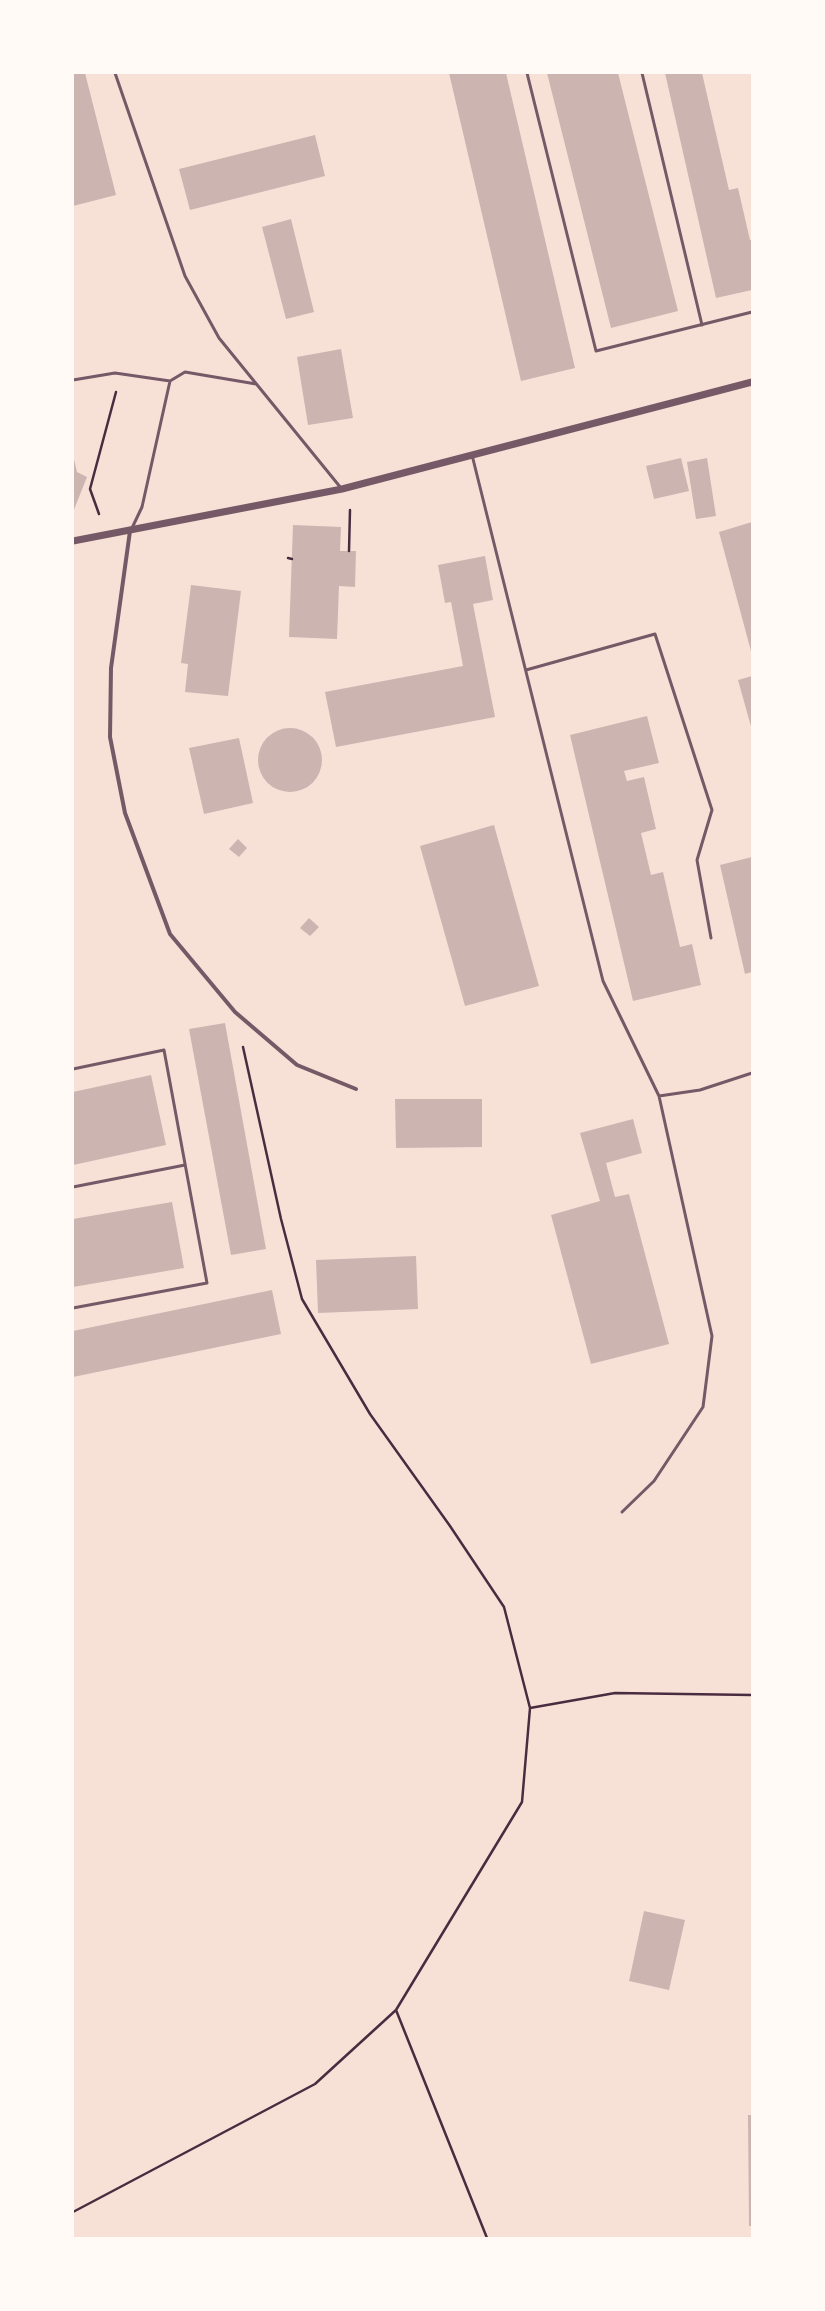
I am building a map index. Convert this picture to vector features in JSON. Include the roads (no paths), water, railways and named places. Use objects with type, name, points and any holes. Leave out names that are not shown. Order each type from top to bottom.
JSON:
[{"type":"street","points":[[73,541],[342,489],[752,382]]},
{"type":"street","points":[[130,531],[111,683],[110,737],[125,813],[170,934],[235,1012],[297,1065],[356,1089]]},
{"type":"lane","points":[[115,73],[185,276],[219,338],[342,489]]},
{"type":"lane","points":[[527,73],[596,351],[752,312]]},
{"type":"lane","points":[[642,73],[702,325]]},
{"type":"lane","points":[[73,380],[115,373],[170,381],[185,372],[257,384]]},
{"type":"lane","points":[[130,531],[142,507],[170,381]]},
{"type":"lane","points":[[472,455],[603,981],[659,1096],[712,1336],[703,1407],[654,1481],[622,1512]]},
{"type":"lane","points":[[526,670],[655,634],[712,810],[697,860],[711,938]]},
{"type":"lane","points":[[73,1069],[164,1050],[207,1283],[73,1308]]},
{"type":"lane","points":[[659,1096],[700,1090],[752,1073]]},
{"type":"lane","points":[[73,1187],[185,1165]]}]
